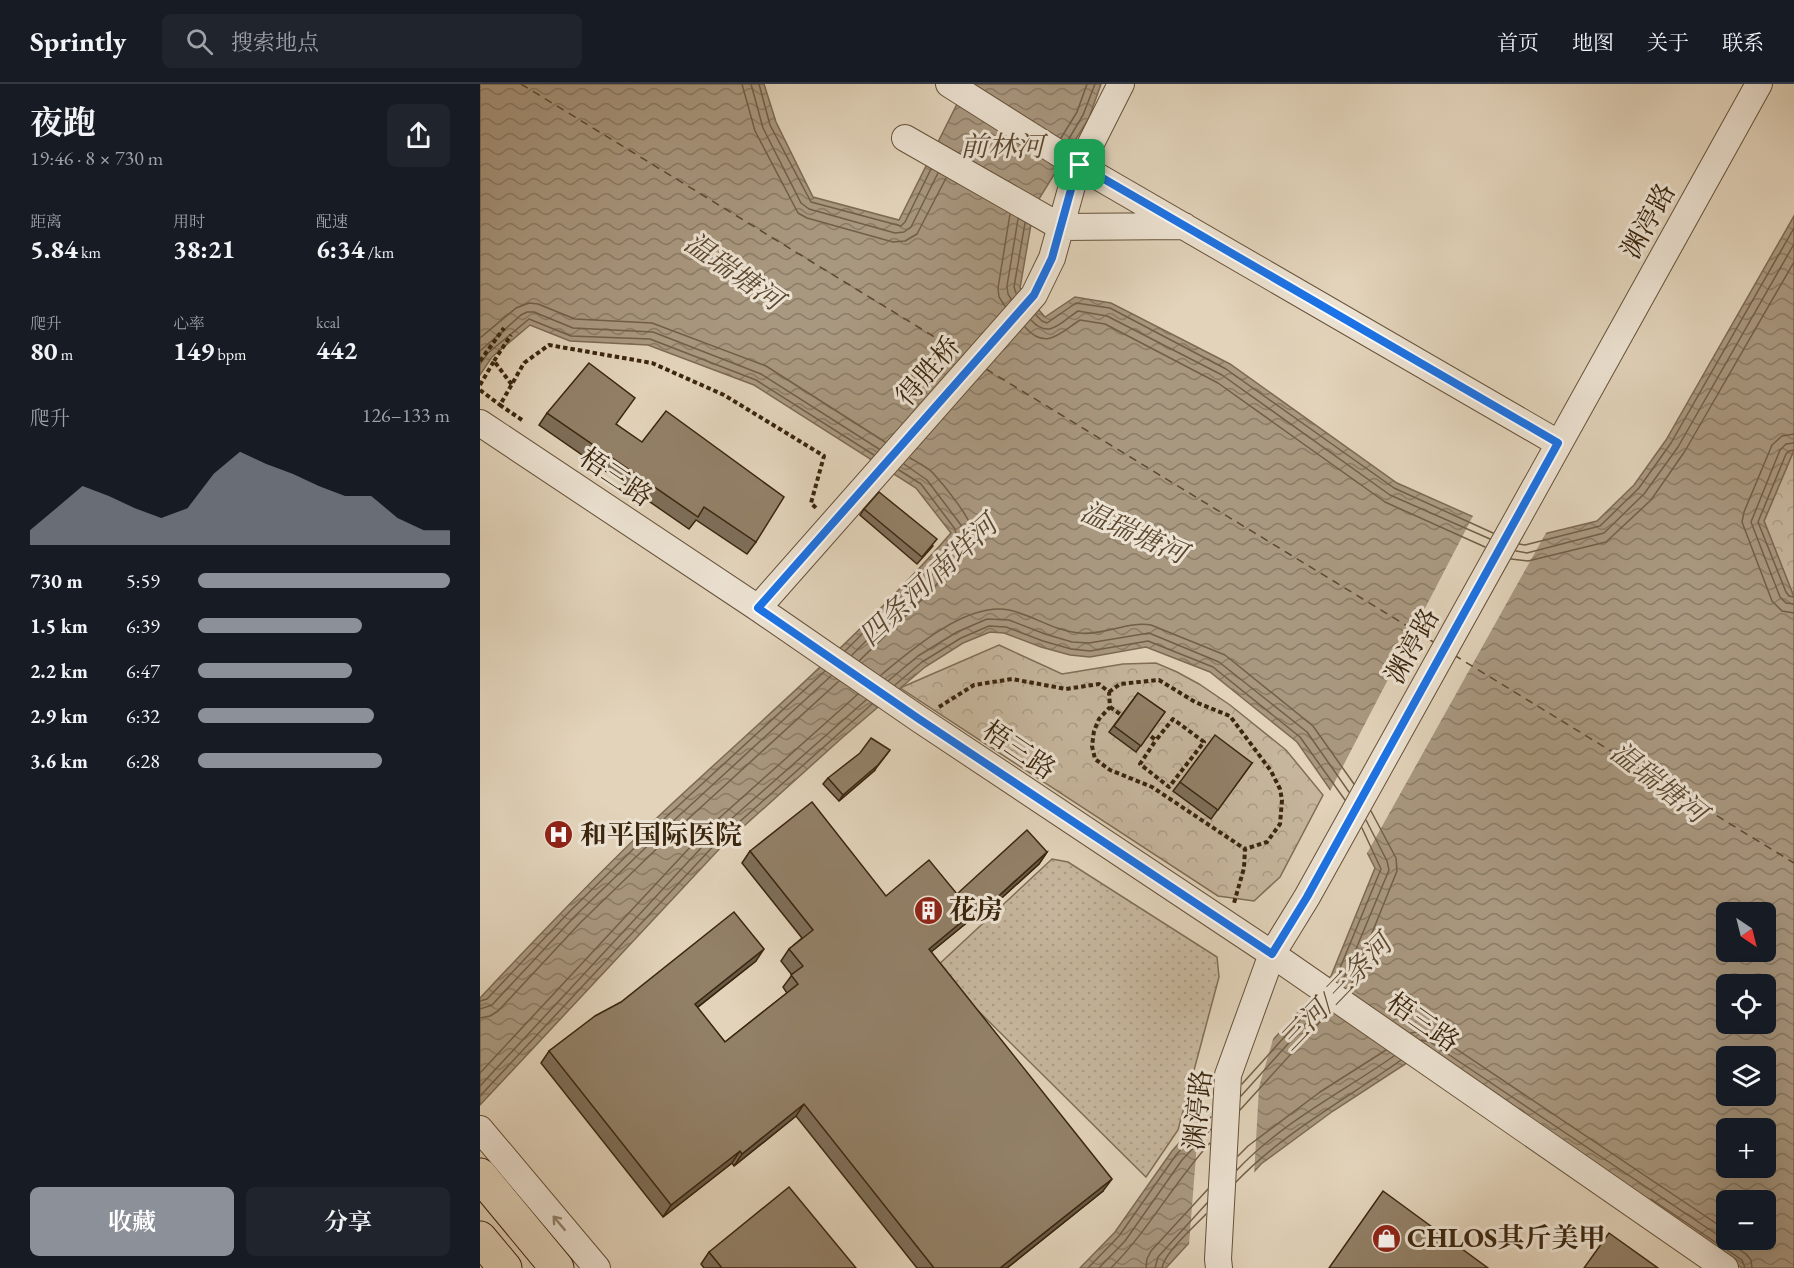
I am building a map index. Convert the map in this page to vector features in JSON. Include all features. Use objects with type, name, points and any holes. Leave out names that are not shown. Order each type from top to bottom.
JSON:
[{"type":"highway","points":[[480,1175],[556,1268]]},
{"type":"highway","points":[[480,1192],[543,1268]]},
{"type":"highway","points":[[480,1238],[505,1268]]},
{"type":"street","points":[[949,84],[1075,163],[1558,443]]},
{"type":"street","name":"得胜桥","points":[[758,608],[1034,295],[1052,258],[1075,175],[1075,163],[1121,84]]},
{"type":"street","name":"渊渟路","points":[[1218,1264],[1228,1075],[1272,954],[1307,897],[1759,84]]},
{"type":"street","points":[[905,138],[1061,227],[1185,226]]},
{"type":"street","name":"梧三路","points":[[481,424],[1272,954],[1725,1268]]},
{"type":"street","points":[[485,1135],[597,1268]]},
{"type":"path","points":[[480,361],[504,328]]},
{"type":"path","points":[[480,385],[511,336]]},
{"type":"path","points":[[493,343],[502,349]]},
{"type":"path","points":[[500,405],[524,363],[549,345],[652,363],[724,395],[824,456],[811,503],[833,524]]},
{"type":"path","points":[[494,361],[512,385]]},
{"type":"path","points":[[480,390],[529,425]]},
{"type":"path","points":[[912,714],[974,685],[1012,679],[1066,688],[1099,684],[1109,692],[1110,707],[1099,719],[1094,731],[1092,746],[1095,759],[1110,770],[1152,787],[1245,849]]},
{"type":"path","points":[[1109,692],[1120,684],[1159,680],[1195,702],[1230,716],[1270,771],[1280,789],[1282,800],[1280,824],[1267,842],[1245,849]]},
{"type":"path","points":[[1110,707],[1128,720]]},
{"type":"path","points":[[1173,719],[1204,742],[1169,787],[1140,764],[1156,740],[1173,719]]},
{"type":"path","points":[[1138,727],[1156,740]]},
{"type":"path","points":[[1227,924],[1244,868],[1245,849]]},
{"type":"green space","points":[[1794,450],[1794,597],[1764,521]]},
{"type":"green space","points":[[999,645],[1062,674],[1123,664],[1156,663],[1199,684],[1230,705],[1286,750],[1323,795],[1280,877],[1254,901],[1218,896],[900,688]]},
{"type":"green space","points":[[1052,859],[1068,862],[1217,957],[1219,977],[1178,1130],[1146,1177],[935,968]]},
{"type":"water","points":[[480,84],[764,84],[776,122],[813,197],[899,220],[967,84],[1101,84],[1089,118],[1034,207],[1020,288],[1045,317],[1075,297],[1111,303],[1230,364],[1397,483],[1523,539],[1597,521],[1634,485],[1666,440],[1794,216],[1794,450],[1764,521],[1794,597],[1794,1268],[1742,1268],[1422,1053],[1333,1111],[1261,1164],[1166,1268],[1080,1268],[1115,1232],[1172,1151],[1331,976],[1375,868],[1348,815],[1297,742],[1210,672],[1146,647],[1090,657],[1070,655],[1004,633],[990,632],[963,643],[925,667],[723,845],[480,1105],[480,998],[614,859],[846,642],[917,571],[951,533],[916,488],[754,385],[648,345],[570,341],[530,325],[492,357],[480,375]]},
{"type":"pier","points":[[1474,514],[1524,536],[1547,531],[1366,855],[1346,817],[1329,793]]},
{"type":"pier","points":[[1274,1036],[1259,1087],[1254,1177],[1189,1245],[1199,1117]]},
{"type":"building","points":[[589,363],[635,398],[616,424],[642,442],[666,411],[784,497],[756,542],[704,507],[698,517],[547,413]]},
{"type":"building","points":[[879,492],[937,539],[922,557],[864,509]]},
{"type":"building","points":[[1138,693],[1165,712],[1141,746],[1114,726]]},
{"type":"building","points":[[1215,735],[1252,763],[1218,810],[1180,782]]},
{"type":"building","points":[[871,738],[890,750],[878,765],[843,795],[828,778],[860,753]]},
{"type":"building","points":[[812,802],[886,896],[929,860],[957,894],[1027,830],[1047,852],[992,902],[989,899],[929,949],[1112,1179],[1000,1268],[934,1268],[804,1104],[742,1154],[740,1151],[671,1205],[549,1051],[595,1016],[621,1002],[734,912],[764,949],[695,1004],[725,1042],[798,984],[791,975],[803,966],[789,949],[813,930],[750,851]]},
{"type":"building","points":[[789,1187],[856,1268],[722,1268],[709,1252]]},
{"type":"building","points":[[1383,1191],[1488,1268],[1329,1268]]},
{"type":"building","points":[[1609,1233],[1658,1268],[1584,1268]]},
{"type":"ferry route","points":[[521,84],[964,355]]},
{"type":"ferry route","points":[[986,369],[1435,643]]},
{"type":"ferry route","points":[[1454,655],[1794,863]]},
{"type":"place","name":"和平国际医院","points":[[559,835]]},
{"type":"place","name":"花房","points":[[928,910]]},
{"type":"place","name":"CHLOS其斤美甲","points":[[1386,1238]]},
{"type":"route","points":[[1080,165],[1558,443],[1307,897],[1272,954],[919,719],[758,608],[1034,295],[1052,258],[1075,175],[1080,165]]},
{"type":"water label","name":"前林河","points":[[1002,146]]},
{"type":"water label","name":"温瑞塘河","points":[[734,271]]},
{"type":"water label","name":"温瑞塘河","points":[[1134,532]]},
{"type":"water label","name":"四条河/南垟河","points":[[928,580]]},
{"type":"water label","name":"温瑞塘河","points":[[1659,782]]},
{"type":"water label","name":"三河/三条河","points":[[1335,992]]}]
